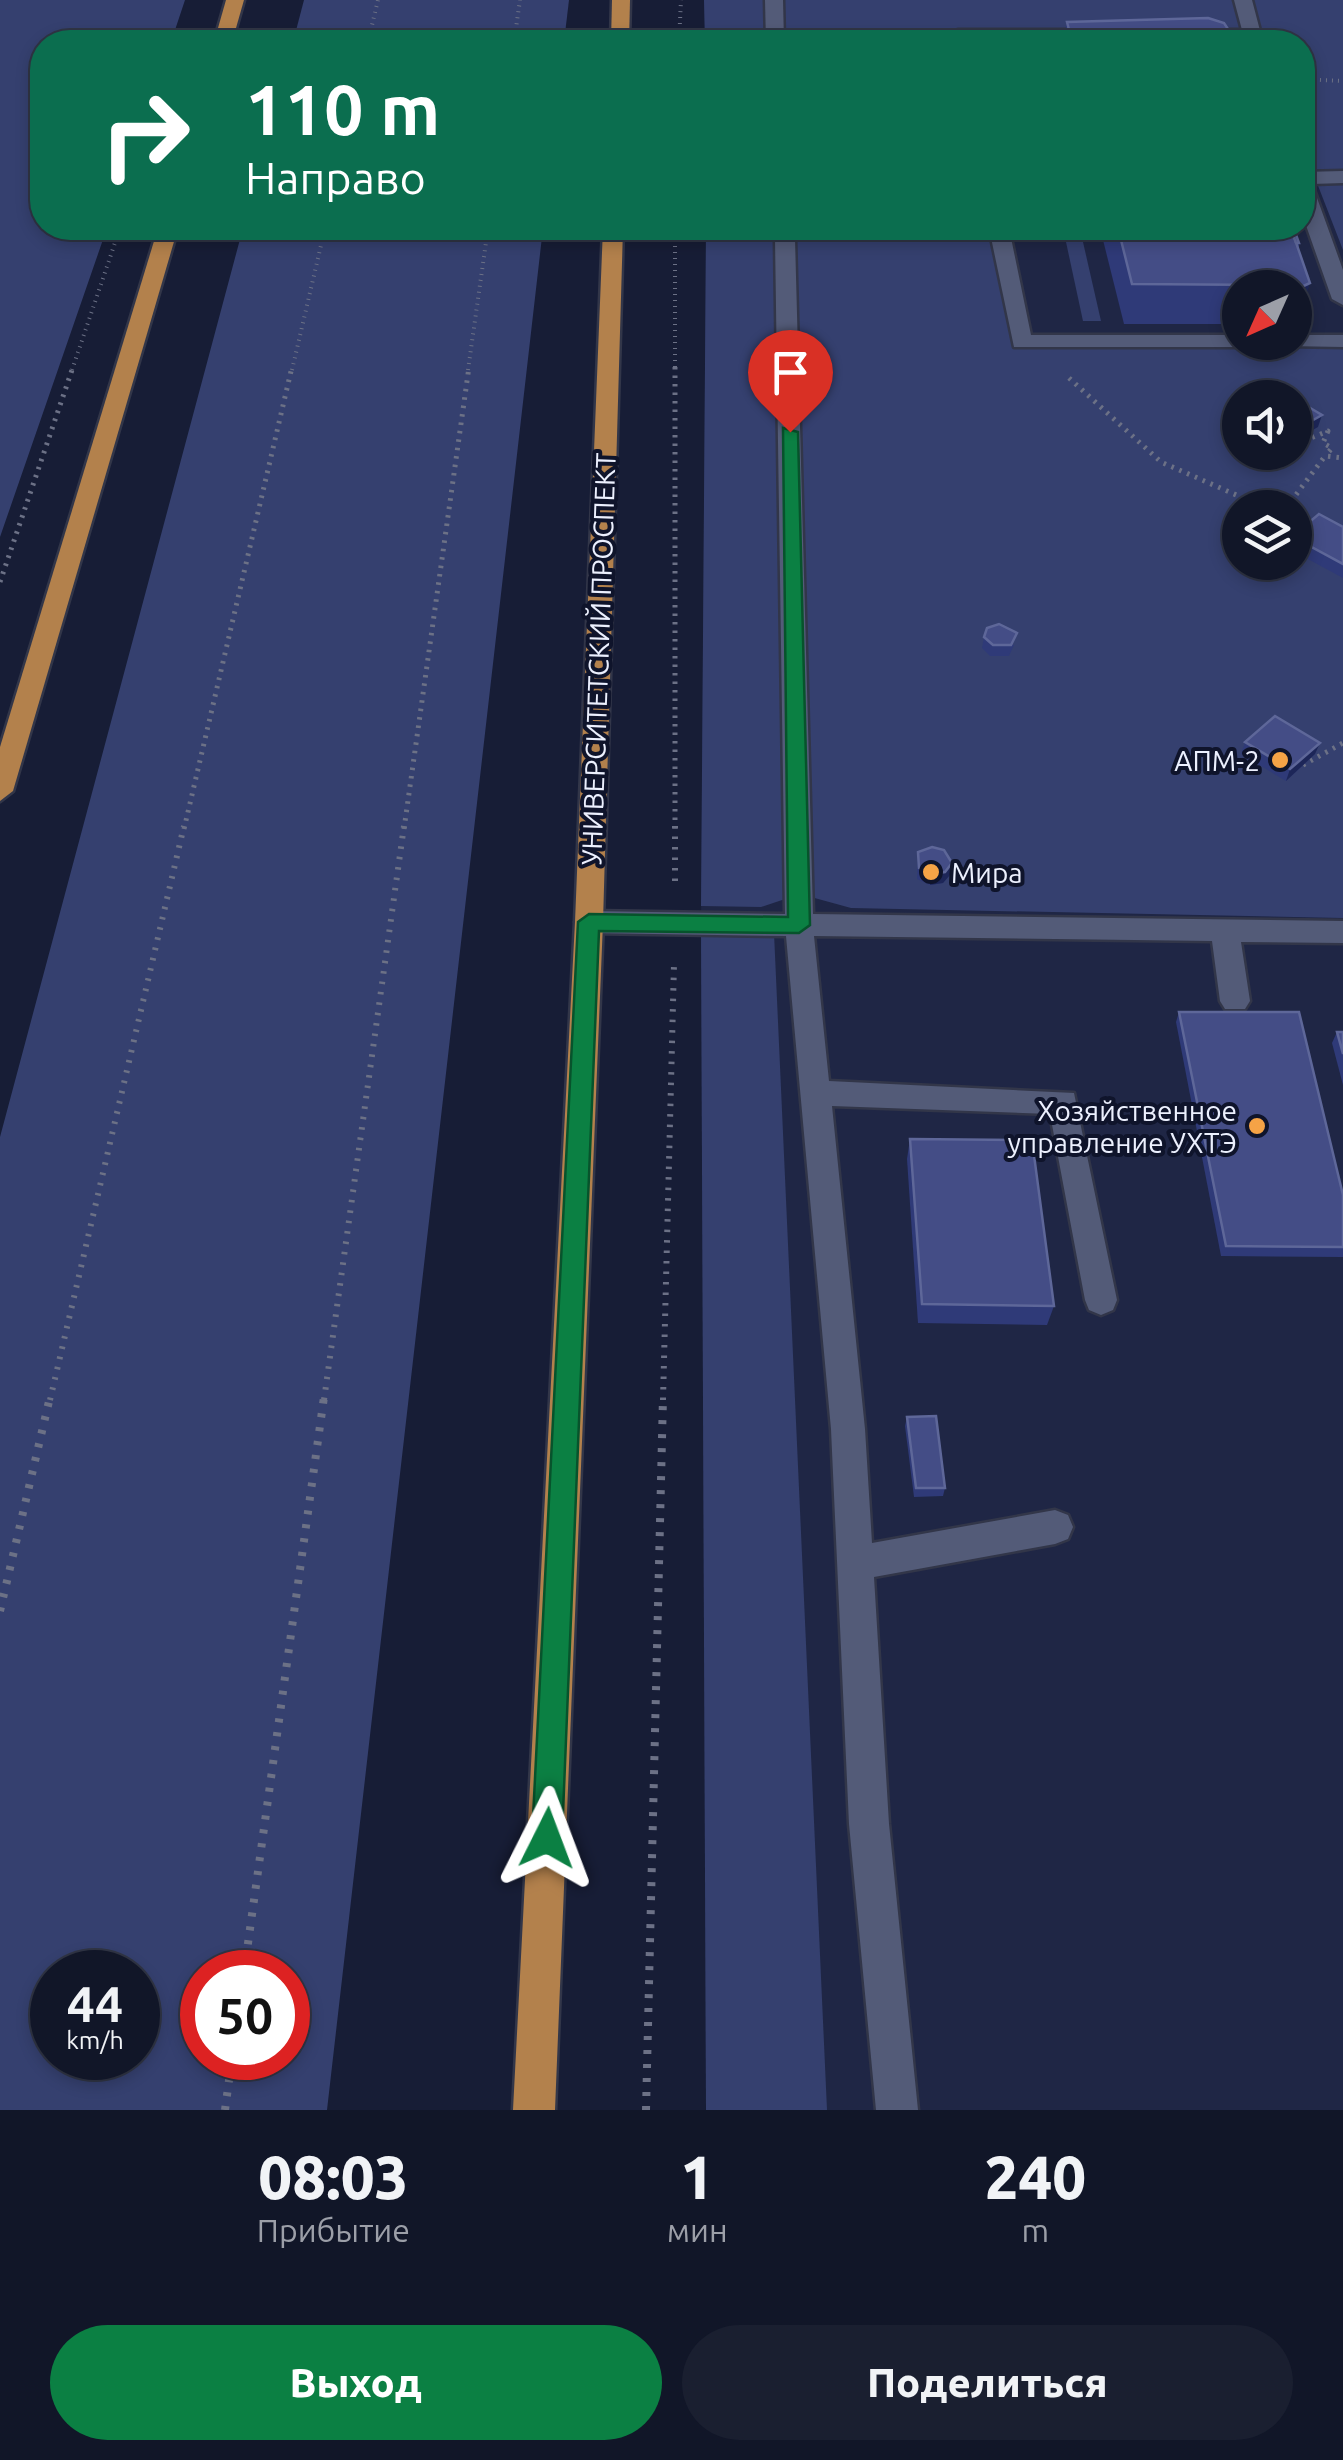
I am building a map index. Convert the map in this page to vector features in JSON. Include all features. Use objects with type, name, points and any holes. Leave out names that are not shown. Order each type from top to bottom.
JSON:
[{"type":"main road","points":[[226,30],[235,0]]},
{"type":"main road","points":[[620,30],[621,0]]},
{"type":"main road","points":[[0,791],[164,240]]},
{"type":"main road","name":"УНИВЕРСИТЕТСКИЙ ПРОСПЕКТ","points":[[534,2110],[589,922],[613,240]]},
{"type":"lane","points":[[774,0],[774,30]]},
{"type":"lane","points":[[1243,0],[1250,30]]},
{"type":"lane","points":[[1315,180],[1343,178]]},
{"type":"lane","points":[[1315,218],[1343,299]]},
{"type":"lane","points":[[785,240],[799,925],[848,1430],[870,1824],[897,2110]]},
{"type":"lane","points":[[1001,240],[1022,342],[1222,341]]},
{"type":"lane","points":[[1312,341],[1343,341]]},
{"type":"lane","points":[[589,922],[1343,932]]},
{"type":"lane","points":[[1225,930],[1235,1001]]},
{"type":"lane","points":[[814,1093],[1063,1102],[1100,1300]]},
{"type":"lane","points":[[856,1563],[1055,1527]]},
{"type":"path","points":[[371,30],[378,0]]},
{"type":"path","points":[[516,30],[520,0]]},
{"type":"path","points":[[680,30],[681,0]]},
{"type":"path","points":[[1315,80],[1343,81]]},
{"type":"path","points":[[0,582],[116,240]]},
{"type":"path","points":[[0,1611],[322,240]]},
{"type":"path","points":[[247,1950],[486,240]]},
{"type":"path","points":[[646,2110],[675,924],[675,240]]},
{"type":"path","points":[[1057,368],[1161,462],[1225,490]]},
{"type":"path","points":[[1300,490],[1332,448],[1323,443],[1328,432],[1312,438]]},
{"type":"path","points":[[1325,456],[1343,458]]},
{"type":"path","points":[[1303,765],[1343,743]]},
{"type":"path","points":[[225,2110],[229,2080]]},
{"type":"shaded area","points":[[0,0],[185,0],[175,30],[30,30],[30,240],[103,240],[0,537]]},
{"type":"shaded area","points":[[304,0],[569,0],[565,30],[296,30]]},
{"type":"shaded area","points":[[704,0],[1343,0],[1343,2110],[706,2110],[701,924],[706,240],[1315,240],[1315,30],[705,30]]},
{"type":"shaded area","points":[[704,0],[1343,0],[1343,250],[1315,178],[1315,30],[705,30]]},
{"type":"shaded area","points":[[240,240],[542,240],[327,2110],[0,2110],[0,1137]]},
{"type":"shaded area","points":[[706,240],[1001,240],[1023,342],[1222,341],[1222,360],[1312,360],[1312,341],[1343,341],[1343,918],[851,908],[800,894],[761,907],[701,906]]},
{"type":"shaded area","points":[[1066,242],[1083,242],[1101,321],[1083,321]]},
{"type":"shaded area","points":[[701,931],[774,933],[827,2110],[706,2110]]},
{"type":"building","points":[[1208,18],[1224,23],[1228,29],[1069,30],[1067,22]]},
{"type":"building","points":[[1121,240],[1295,240],[1306,270],[1222,270],[1222,285],[1132,284]]},
{"type":"building","points":[[1319,514],[1343,527],[1343,564],[1312,547],[1312,520]]},
{"type":"building","points":[[999,624],[1017,633],[1011,645],[993,645],[984,637],[987,628]]},
{"type":"building","points":[[1275,716],[1320,743],[1290,769],[1245,742]]},
{"type":"building","points":[[932,847],[944,850],[952,863],[945,872],[932,874],[919,868],[918,852]]},
{"type":"building","name":"Хозяйственное управление УХТЭ","points":[[1179,1012],[1299,1012],[1343,1195],[1343,1247],[1226,1246]]},
{"type":"building","points":[[1337,1032],[1343,1032],[1343,1054]]},
{"type":"building","points":[[910,1139],[1032,1140],[1054,1306],[922,1304]]},
{"type":"building","points":[[936,1416],[945,1488],[916,1488],[907,1417]]},
{"type":"place","name":"АПМ-2","points":[[1280,760]]},
{"type":"place","name":"Мира","points":[[931,872]]},
{"type":"place","name":"Хозяйственное управление УХТЭ","points":[[1257,1126]]},
{"type":"route","points":[[547,1838],[589,922],[799,925],[790,432]]}]
